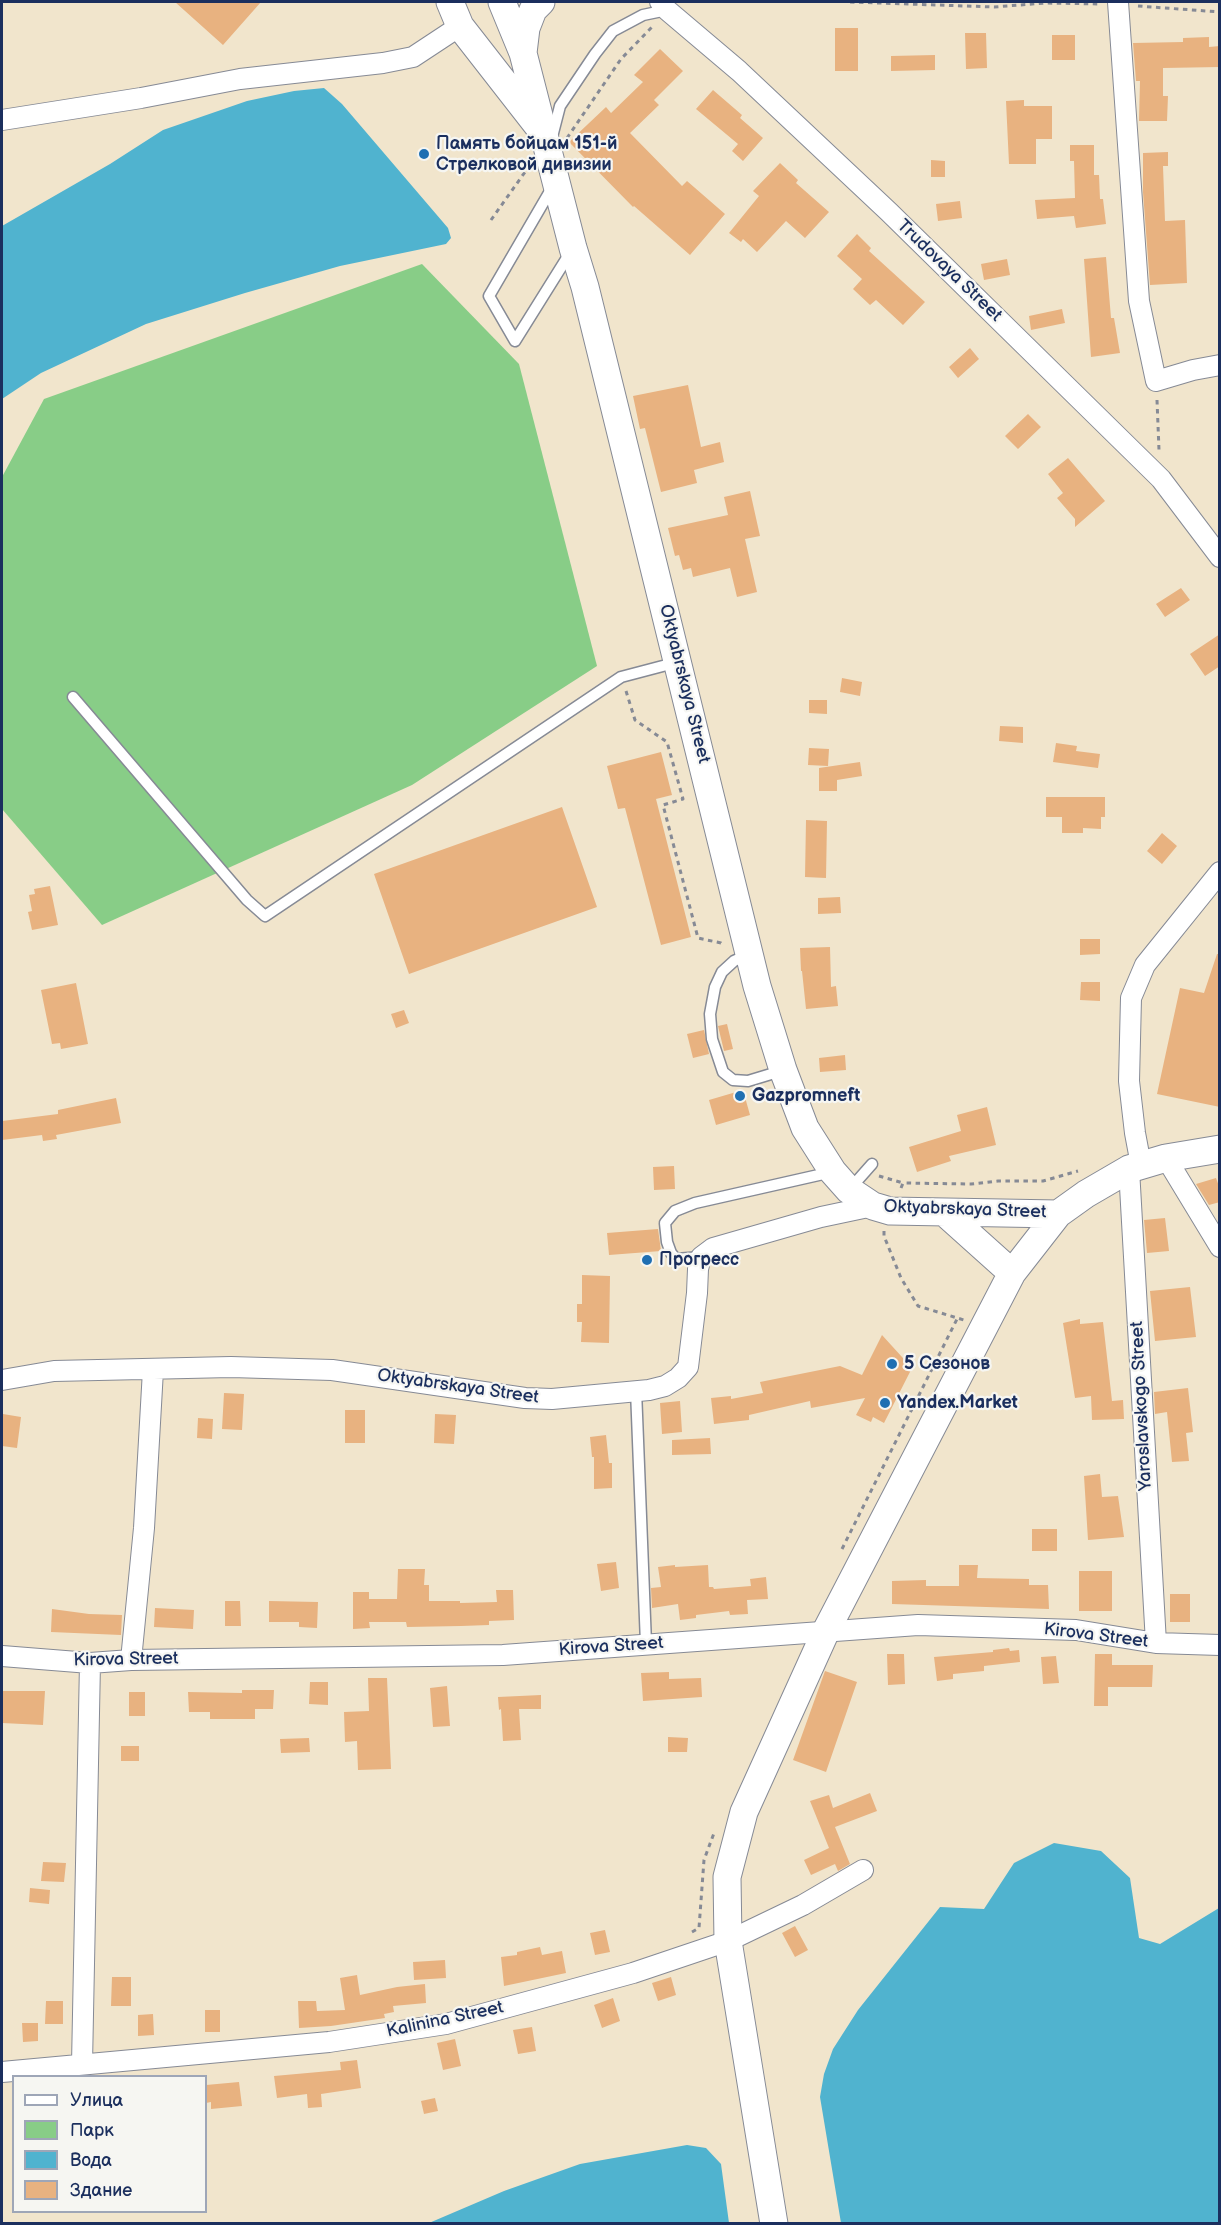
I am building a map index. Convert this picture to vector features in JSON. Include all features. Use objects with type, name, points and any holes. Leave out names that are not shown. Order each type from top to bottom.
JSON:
[{"type":"street","name":"Oktyabrskaya Street","points":[[502,2],[523,53],[591,310],[750,954],[783,1070],[805,1128],[841,1181],[881,1208]]},
{"type":"street","name":"Oktyabrskaya Street","points":[[523,53],[526,27],[533,10],[541,2]]},
{"type":"street","points":[[1118,3],[1139,301],[1156,381],[1220,365]]},
{"type":"street","name":"Trudovaya Street","points":[[663,6],[739,72],[889,213],[1161,479],[1220,557]]},
{"type":"street","name":"Oktyabrskaya Street","points":[[455,14],[550,156]]},
{"type":"street","points":[[2,120],[141,98],[240,79],[383,63],[413,57],[455,14]]},
{"type":"street","name":"Yaroslavskogo Street","points":[[1156,1643],[1145,1164],[1135,1133],[1129,1081],[1131,998],[1145,965],[1220,872]]},
{"type":"street","points":[[774,2223],[728,1941],[727,1877],[744,1812],[826,1631],[1012,1273],[1058,1214],[1086,1194],[1145,1164],[1220,1149]]},
{"type":"street","points":[[1145,1164],[1220,1247]]},
{"type":"street","name":"Oktyabrskaya Street","points":[[2,1380],[54,1371],[231,1367],[332,1370],[525,1398],[552,1399],[649,1390],[665,1386],[678,1378],[688,1367],[698,1269],[701,1257],[713,1248],[821,1217],[881,1208],[944,1212],[1058,1214]]},
{"type":"street","points":[[944,1212],[1012,1273]]},
{"type":"street","points":[[131,1660],[144,1528],[153,1370]]},
{"type":"street","name":"Kirova Street","points":[[2,1656],[90,1663],[131,1660],[503,1655],[918,1625],[1077,1630],[1156,1643],[1220,1645]]},
{"type":"street","points":[[82,2064],[90,1663]]},
{"type":"street","name":"Kalinina Street","points":[[2,2072],[329,2042],[446,2024],[633,1973],[728,1941],[803,1905],[862,1870]]},
{"type":"lane","points":[[573,248],[515,341],[489,296],[550,156],[560,106],[613,31],[663,6]]},
{"type":"lane","points":[[73,698],[247,900],[265,916],[621,676],[679,662]]},
{"type":"lane","points":[[750,954],[734,961],[722,972],[715,987],[710,1014],[712,1039],[723,1072],[733,1080],[748,1081],[783,1070]]},
{"type":"lane","points":[[701,1257],[676,1259],[671,1252],[667,1242],[665,1223],[675,1211],[695,1203],[841,1181],[870,1166]]},
{"type":"lane","points":[[636,1390],[646,1644]]},
{"type":"path","points":[[849,2],[994,7],[1045,3],[1118,3],[1220,12]]},
{"type":"path","points":[[491,220],[525,172],[550,156],[621,59],[664,17],[663,6]]},
{"type":"path","points":[[1156,381],[1161,479]]},
{"type":"path","points":[[870,1166],[878,1176],[903,1183],[971,1185],[998,1181],[1043,1181],[1080,1171]]},
{"type":"path","points":[[881,1208],[903,1183]]},
{"type":"green space","points":[[422,264],[519,364],[597,666],[412,785],[102,925],[2,809],[2,477],[44,399]]},
{"type":"water","points":[[324,88],[342,104],[448,228],[451,238],[446,244],[340,266],[146,324],[41,373],[2,399],[2,226],[110,164],[163,130],[247,101],[294,91]]},
{"type":"water","points":[[1054,1843],[1101,1851],[1130,1878],[1139,1938],[1160,1944],[1219,1908],[1219,2223],[841,2223],[820,2097],[824,2074],[833,2049],[858,2010],[940,1907],[984,1909],[1014,1863]]},
{"type":"water","points":[[687,2145],[706,2148],[721,2164],[729,2223],[429,2223],[504,2191],[580,2164]]},
{"type":"building","points":[[175,2],[261,2],[223,45]]},
{"type":"building","points":[[835,28],[858,28],[858,71],[835,71]]},
{"type":"building","points":[[965,33],[986,33],[987,68],[966,69]]},
{"type":"building","points":[[1052,35],[1075,35],[1075,60],[1052,60]]},
{"type":"building","points":[[1209,37],[1209,47],[1220,46],[1220,67],[1163,68],[1163,96],[1168,96],[1167,121],[1139,121],[1140,81],[1136,81],[1133,43],[1183,42],[1183,38]]},
{"type":"building","points":[[660,49],[683,71],[654,100],[659,105],[630,133],[682,186],[687,181],[725,214],[690,255],[633,207],[569,142],[606,107],[611,113],[643,82],[634,75]]},
{"type":"building","points":[[935,55],[935,70],[891,71],[891,56]]},
{"type":"building","points":[[713,90],[742,115],[740,118],[763,138],[743,161],[732,151],[738,144],[696,109]]},
{"type":"building","points":[[1024,100],[1024,106],[1052,106],[1052,139],[1036,139],[1036,164],[1009,164],[1006,101]]},
{"type":"building","points":[[1070,145],[1094,145],[1094,175],[1099,175],[1100,199],[1103,199],[1106,224],[1076,228],[1074,216],[1037,219],[1035,200],[1075,198],[1074,161],[1070,161]]},
{"type":"building","points":[[1168,152],[1168,166],[1163,166],[1165,221],[1185,220],[1187,283],[1150,285],[1143,192],[1143,153]]},
{"type":"building","points":[[931,160],[945,161],[945,177],[931,177]]},
{"type":"building","points":[[780,163],[798,180],[796,183],[829,212],[805,238],[786,221],[757,252],[743,239],[741,242],[729,233],[759,196],[753,191]]},
{"type":"building","points":[[960,201],[962,218],[938,221],[936,204]]},
{"type":"building","points":[[857,234],[871,248],[869,251],[925,302],[903,325],[876,300],[870,305],[853,289],[862,279],[837,256]]},
{"type":"building","points":[[1106,257],[1111,318],[1114,318],[1120,353],[1091,357],[1084,259]]},
{"type":"building","points":[[1007,259],[1010,275],[984,280],[981,264]]},
{"type":"building","points":[[1062,309],[1065,323],[1031,330],[1029,316]]},
{"type":"building","points":[[970,348],[979,359],[958,378],[949,367]]},
{"type":"building","points":[[688,385],[701,447],[720,442],[724,462],[694,470],[697,483],[661,492],[645,428],[640,429],[633,396]]},
{"type":"building","points":[[1028,414],[1041,427],[1018,449],[1005,436]]},
{"type":"building","points":[[1068,458],[1105,501],[1075,527],[1075,519],[1057,498],[1063,493],[1048,474]]},
{"type":"building","points":[[750,491],[760,536],[745,539],[757,592],[737,597],[730,568],[693,577],[691,568],[683,570],[679,555],[675,556],[668,528],[728,515],[724,497]]},
{"type":"building","points":[[1181,588],[1190,600],[1165,617],[1156,604]]},
{"type":"building","points":[[1220,634],[1220,666],[1205,676],[1190,654]]},
{"type":"building","points":[[842,678],[862,682],[860,696],[840,692]]},
{"type":"building","points":[[809,700],[827,700],[827,714],[809,713]]},
{"type":"building","points":[[1000,726],[1023,727],[1023,743],[999,741]]},
{"type":"building","points":[[1056,743],[1077,746],[1076,751],[1100,754],[1098,768],[1053,762]]},
{"type":"building","points":[[809,748],[829,749],[828,766],[808,765]]},
{"type":"building","points":[[661,752],[672,795],[656,799],[691,937],[661,945],[625,808],[618,809],[607,766]]},
{"type":"building","points":[[860,762],[862,776],[837,780],[837,791],[819,791],[819,768]]},
{"type":"building","points":[[1046,797],[1105,797],[1105,817],[1101,817],[1101,829],[1083,828],[1083,833],[1062,833],[1062,817],[1046,817]]},
{"type":"building","points":[[562,807],[597,907],[409,974],[374,874]]},
{"type":"building","points":[[806,820],[827,821],[826,878],[805,877]]},
{"type":"building","points":[[1162,833],[1177,846],[1162,864],[1147,851]]},
{"type":"building","points":[[50,886],[58,925],[32,930],[28,912],[32,911],[29,895],[35,894],[34,889]]},
{"type":"building","points":[[840,897],[841,913],[818,914],[818,898]]},
{"type":"building","points":[[1080,939],[1100,939],[1100,954],[1080,955]]},
{"type":"building","points":[[830,947],[831,987],[836,986],[838,1006],[806,1009],[800,948]]},
{"type":"building","points":[[1217,954],[1220,954],[1220,1107],[1157,1094],[1180,988],[1204,993]]},
{"type":"building","points":[[1081,982],[1100,982],[1100,1001],[1080,1000]]},
{"type":"building","points":[[76,983],[88,1044],[61,1049],[60,1043],[52,1044],[41,990]]},
{"type":"building","points":[[404,1010],[409,1023],[396,1028],[391,1014]]},
{"type":"building","points":[[727,1024],[733,1049],[724,1051],[718,1026]]},
{"type":"building","points":[[704,1030],[709,1054],[693,1058],[687,1034]]},
{"type":"building","points":[[845,1055],[846,1070],[820,1072],[819,1058]]},
{"type":"building","points":[[743,1090],[750,1115],[716,1125],[709,1100]]},
{"type":"building","points":[[116,1098],[121,1123],[56,1135],[57,1139],[43,1141],[42,1135],[2,1140],[2,1121],[58,1114],[58,1110]]},
{"type":"building","points":[[987,1107],[996,1145],[949,1156],[951,1161],[917,1172],[909,1147],[961,1131],[957,1115]]},
{"type":"building","points":[[674,1166],[675,1189],[654,1190],[653,1167]]},
{"type":"building","points":[[1216,1178],[1220,1189],[1220,1202],[1209,1205],[1196,1184]]},
{"type":"building","points":[[1165,1218],[1169,1251],[1147,1253],[1144,1220]]},
{"type":"building","points":[[658,1229],[661,1251],[609,1255],[607,1233]]},
{"type":"building","points":[[582,1275],[610,1276],[609,1343],[581,1342],[582,1322],[577,1322],[577,1304],[582,1304]]},
{"type":"building","points":[[1190,1287],[1196,1337],[1155,1341],[1150,1291]]},
{"type":"building","points":[[1080,1319],[1080,1324],[1103,1322],[1112,1401],[1123,1400],[1124,1419],[1092,1420],[1091,1396],[1075,1398],[1063,1323]]},
{"type":"building","points":[[882,1335],[912,1368],[884,1423],[873,1417],[871,1422],[856,1415],[865,1398],[811,1408],[810,1401],[749,1415],[749,1420],[714,1424],[711,1398],[731,1396],[731,1399],[763,1393],[760,1382],[840,1366],[862,1375]]},
{"type":"building","points":[[1188,1388],[1193,1432],[1186,1433],[1189,1461],[1172,1462],[1167,1412],[1155,1414],[1154,1392]]},
{"type":"building","points":[[224,1393],[244,1394],[242,1430],[222,1429]]},
{"type":"building","points":[[680,1401],[682,1432],[662,1434],[660,1403]]},
{"type":"building","points":[[345,1410],[365,1410],[365,1443],[345,1443]]},
{"type":"building","points":[[3,1414],[21,1417],[17,1448],[2,1446]]},
{"type":"building","points":[[435,1414],[456,1415],[454,1444],[434,1443]]},
{"type":"building","points":[[198,1418],[213,1419],[212,1439],[197,1438]]},
{"type":"building","points":[[606,1435],[609,1463],[612,1463],[612,1488],[594,1489],[594,1457],[592,1457],[590,1437]]},
{"type":"building","points":[[710,1438],[711,1454],[672,1455],[672,1440]]},
{"type":"building","points":[[1100,1474],[1102,1497],[1118,1496],[1124,1537],[1088,1540],[1084,1476]]},
{"type":"building","points":[[1032,1529],[1057,1529],[1057,1551],[1032,1551]]},
{"type":"building","points":[[616,1562],[619,1588],[601,1591],[597,1564]]},
{"type":"building","points":[[675,1565],[675,1567],[708,1565],[709,1587],[714,1589],[751,1586],[750,1579],[766,1577],[768,1599],[747,1600],[748,1614],[730,1615],[729,1611],[696,1615],[696,1618],[680,1620],[678,1604],[652,1608],[651,1588],[661,1587],[658,1567]]},
{"type":"building","points":[[959,1565],[978,1565],[977,1578],[1029,1579],[1029,1585],[1048,1585],[1049,1609],[892,1604],[892,1581],[926,1580],[926,1586],[959,1586]]},
{"type":"building","points":[[398,1569],[425,1569],[424,1585],[429,1585],[429,1601],[497,1602],[496,1590],[513,1590],[514,1620],[489,1621],[489,1625],[407,1627],[406,1622],[369,1622],[370,1628],[353,1629],[353,1592],[369,1592],[369,1599],[397,1599]]},
{"type":"building","points":[[1079,1571],[1112,1571],[1112,1611],[1079,1611]]},
{"type":"building","points":[[1170,1594],[1190,1594],[1190,1622],[1170,1622]]},
{"type":"building","points":[[225,1601],[240,1601],[241,1626],[225,1626]]},
{"type":"building","points":[[269,1601],[318,1602],[317,1628],[299,1627],[299,1622],[269,1622]]},
{"type":"building","points":[[155,1608],[194,1610],[193,1629],[154,1627]]},
{"type":"building","points":[[52,1609],[89,1614],[122,1615],[121,1635],[51,1632]]},
{"type":"building","points":[[1009,1648],[1010,1651],[1019,1650],[1020,1662],[984,1666],[984,1671],[953,1674],[953,1679],[937,1681],[934,1657],[993,1652],[993,1650]]},
{"type":"building","points":[[887,1654],[904,1654],[905,1684],[888,1685]]},
{"type":"building","points":[[1095,1654],[1112,1654],[1112,1665],[1153,1665],[1152,1687],[1108,1687],[1108,1706],[1094,1706]]},
{"type":"building","points":[[1056,1656],[1059,1683],[1043,1684],[1041,1657]]},
{"type":"building","points":[[825,1671],[857,1682],[826,1772],[793,1760]]},
{"type":"building","points":[[669,1672],[669,1679],[701,1678],[702,1697],[643,1701],[641,1673]]},
{"type":"building","points":[[368,1678],[387,1678],[391,1769],[358,1770],[357,1741],[345,1742],[344,1712],[369,1711]]},
{"type":"building","points":[[310,1682],[328,1682],[328,1705],[309,1704]]},
{"type":"building","points":[[447,1686],[450,1726],[433,1727],[430,1688]]},
{"type":"building","points":[[242,1690],[274,1690],[273,1709],[255,1709],[255,1719],[210,1719],[210,1712],[189,1712],[188,1692],[242,1693]]},
{"type":"building","points":[[2,1691],[45,1691],[43,1725],[2,1723]]},
{"type":"building","points":[[129,1692],[145,1692],[145,1716],[129,1716]]},
{"type":"building","points":[[541,1695],[541,1709],[519,1709],[521,1740],[503,1741],[498,1697]]},
{"type":"building","points":[[668,1737],[688,1738],[687,1752],[668,1752]]},
{"type":"building","points":[[309,1738],[310,1752],[281,1753],[280,1739]]},
{"type":"building","points":[[121,1746],[139,1746],[139,1761],[121,1761]]},
{"type":"building","points":[[870,1793],[877,1811],[835,1827],[850,1864],[838,1871],[835,1864],[811,1875],[804,1860],[829,1848],[810,1801],[829,1795],[833,1808]]},
{"type":"building","points":[[43,1862],[66,1863],[64,1882],[41,1881]]},
{"type":"building","points":[[30,1888],[50,1890],[49,1904],[29,1902]]},
{"type":"building","points":[[795,1926],[808,1950],[795,1957],[782,1933]]},
{"type":"building","points":[[605,1930],[610,1952],[595,1955],[590,1933]]},
{"type":"building","points":[[540,1947],[542,1955],[562,1951],[566,1973],[504,1986],[501,1957],[517,1955],[517,1952]]},
{"type":"building","points":[[445,1960],[446,1978],[414,1980],[413,1962]]},
{"type":"building","points":[[357,1975],[360,1995],[425,1984],[426,2003],[393,2006],[394,2012],[384,2014],[385,2018],[299,2028],[298,2001],[316,2001],[317,2011],[345,2010],[340,1978]]},
{"type":"building","points":[[112,1977],[131,1977],[131,2006],[111,2006]]},
{"type":"building","points":[[671,1977],[676,1995],[658,2001],[652,1983]]},
{"type":"building","points":[[613,1998],[620,2021],[602,2028],[594,2005]]},
{"type":"building","points":[[46,2001],[63,2001],[63,2024],[45,2024]]},
{"type":"building","points":[[205,2010],[220,2010],[220,2032],[205,2032]]},
{"type":"building","points":[[153,2014],[154,2035],[138,2036],[138,2015]]},
{"type":"building","points":[[22,2023],[38,2023],[38,2041],[23,2042]]},
{"type":"building","points":[[532,2027],[536,2051],[518,2054],[513,2030]]},
{"type":"building","points":[[455,2039],[461,2066],[443,2070],[437,2043]]},
{"type":"building","points":[[357,2060],[361,2088],[321,2094],[322,2107],[308,2108],[307,2094],[277,2098],[274,2076],[341,2070],[340,2062]]},
{"type":"building","points":[[239,2082],[242,2106],[211,2109],[211,2102],[207,2103],[207,2085]]},
{"type":"building","points":[[435,2098],[438,2111],[424,2114],[421,2101]]},
{"type":"place","name":"Память бойцам 151-й Стрелковой дивизии","points":[[424,154]]},
{"type":"place","name":"Gazpromneft","points":[[740,1096]]},
{"type":"place","name":"Прогресс","points":[[647,1260]]},
{"type":"place","name":"5 Сезонов","points":[[892,1364]]},
{"type":"place","name":"Yandex.Market","points":[[885,1403]]}]
